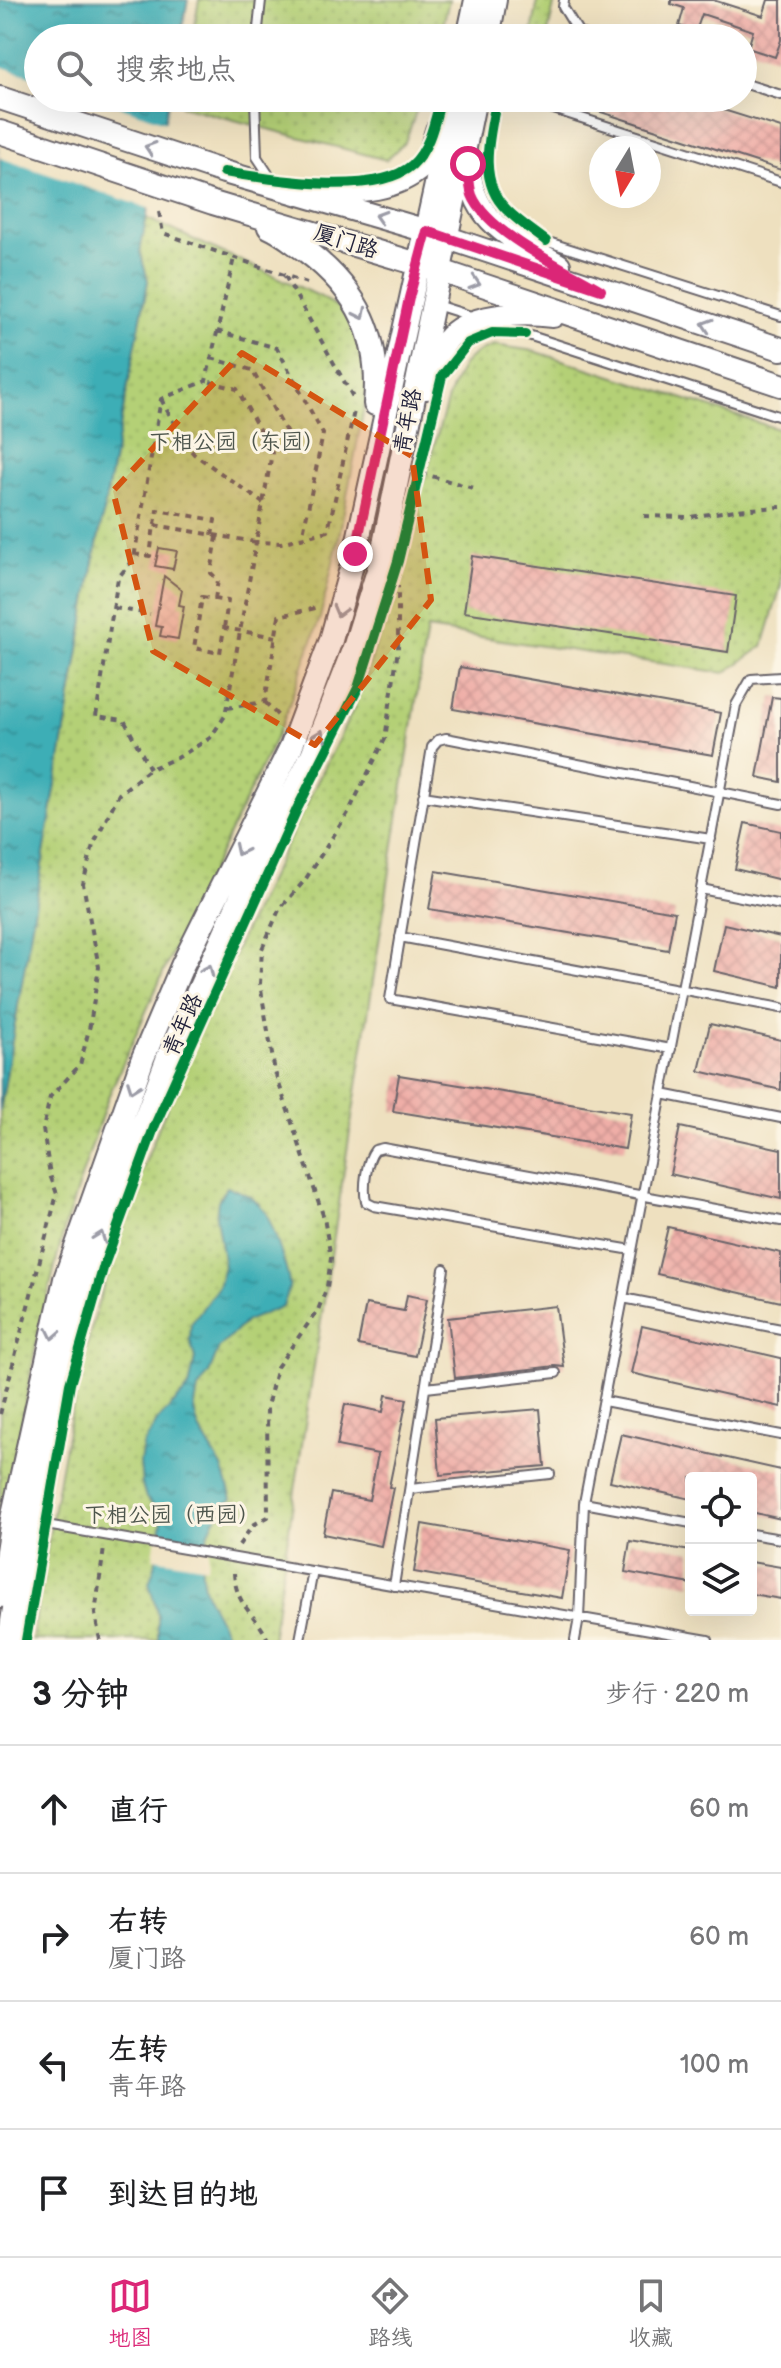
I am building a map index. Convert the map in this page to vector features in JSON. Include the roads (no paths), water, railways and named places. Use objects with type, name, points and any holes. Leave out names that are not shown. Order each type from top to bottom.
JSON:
[{"type":"street","points":[[481,24],[495,0]]},
{"type":"street","name":"厦门路","points":[[0,98],[24,106]]},
{"type":"street","name":"厦门路","points":[[42,112],[224,172],[436,234],[781,349]]},
{"type":"street","points":[[287,189],[344,192],[375,189],[419,169],[431,148],[443,112]]},
{"type":"street","name":"青年路","points":[[436,234],[453,112]]},
{"type":"street","name":"青年路","points":[[9,1640],[20,1520],[65,1279],[143,1058],[182,966],[291,747],[331,640],[436,234],[471,112]]},
{"type":"street","points":[[473,112],[468,164],[472,194],[484,214],[506,234],[601,290]]},
{"type":"street","name":"厦门路","points":[[0,132],[213,203],[428,267],[781,385]]},
{"type":"street","points":[[213,203],[279,232],[323,264],[352,296],[359,309],[366,323],[378,375],[367,498]]},
{"type":"street","name":"青年路","points":[[0,1596],[90,1266],[168,1057],[251,875],[312,755],[355,645],[380,564],[391,514],[420,301]]},
{"type":"street","points":[[391,514],[432,365],[447,338],[463,327],[483,320],[535,314],[594,322]]},
{"type":"lane","points":[[258,24],[261,0]]},
{"type":"lane","points":[[564,0],[563,7],[573,24]]},
{"type":"lane","points":[[757,87],[781,95]]},
{"type":"lane","points":[[255,112],[257,157],[269,179],[287,189]]},
{"type":"lane","points":[[563,112],[781,182]]},
{"type":"lane","points":[[496,225],[781,316]]},
{"type":"lane","points":[[420,301],[781,417]]},
{"type":"lane","points":[[575,1640],[579,1618],[584,1503],[736,705],[751,679],[781,677]]},
{"type":"lane","points":[[671,1049],[390,999],[432,747],[438,740],[446,738],[781,804]]},
{"type":"lane","points":[[423,796],[711,839]]},
{"type":"lane","points":[[701,889],[781,905]]},
{"type":"lane","points":[[400,937],[781,1008]]},
{"type":"lane","points":[[662,1094],[781,1118]]},
{"type":"lane","points":[[632,1250],[374,1206],[366,1202],[364,1194],[371,1155],[383,1148],[781,1221]]},
{"type":"lane","points":[[394,1586],[444,1269]]},
{"type":"lane","points":[[623,1298],[781,1329]]},
{"type":"lane","points":[[426,1388],[556,1373]]},
{"type":"lane","points":[[604,1401],[781,1435]]},
{"type":"lane","points":[[410,1489],[550,1474]]},
{"type":"lane","points":[[584,1503],[685,1522]]},
{"type":"lane","points":[[20,1520],[708,1640]]},
{"type":"lane","points":[[757,1535],[781,1539]]},
{"type":"lane","points":[[300,1640],[313,1571]]},
{"type":"water","points":[[0,0],[188,0],[183,24],[24,24],[24,112],[166,112],[140,252],[148,281],[95,555],[0,1111]]},
{"type":"water","points":[[227,1187],[247,1196],[264,1210],[280,1248],[289,1288],[283,1306],[246,1321],[219,1348],[209,1373],[198,1389],[194,1411],[199,1429],[222,1467],[232,1499],[210,1530],[202,1570],[207,1595],[228,1640],[158,1640],[158,1615],[149,1583],[155,1566],[163,1514],[146,1498],[140,1463],[143,1445],[158,1420],[189,1388],[195,1358],[190,1340],[191,1324],[218,1287],[224,1266],[216,1217],[218,1201]]},
{"type":"park label","name":"下相公园（东园）","points":[[237,442]]},
{"type":"park label","name":"下相公园（西园）","points":[[172,1515]]}]
